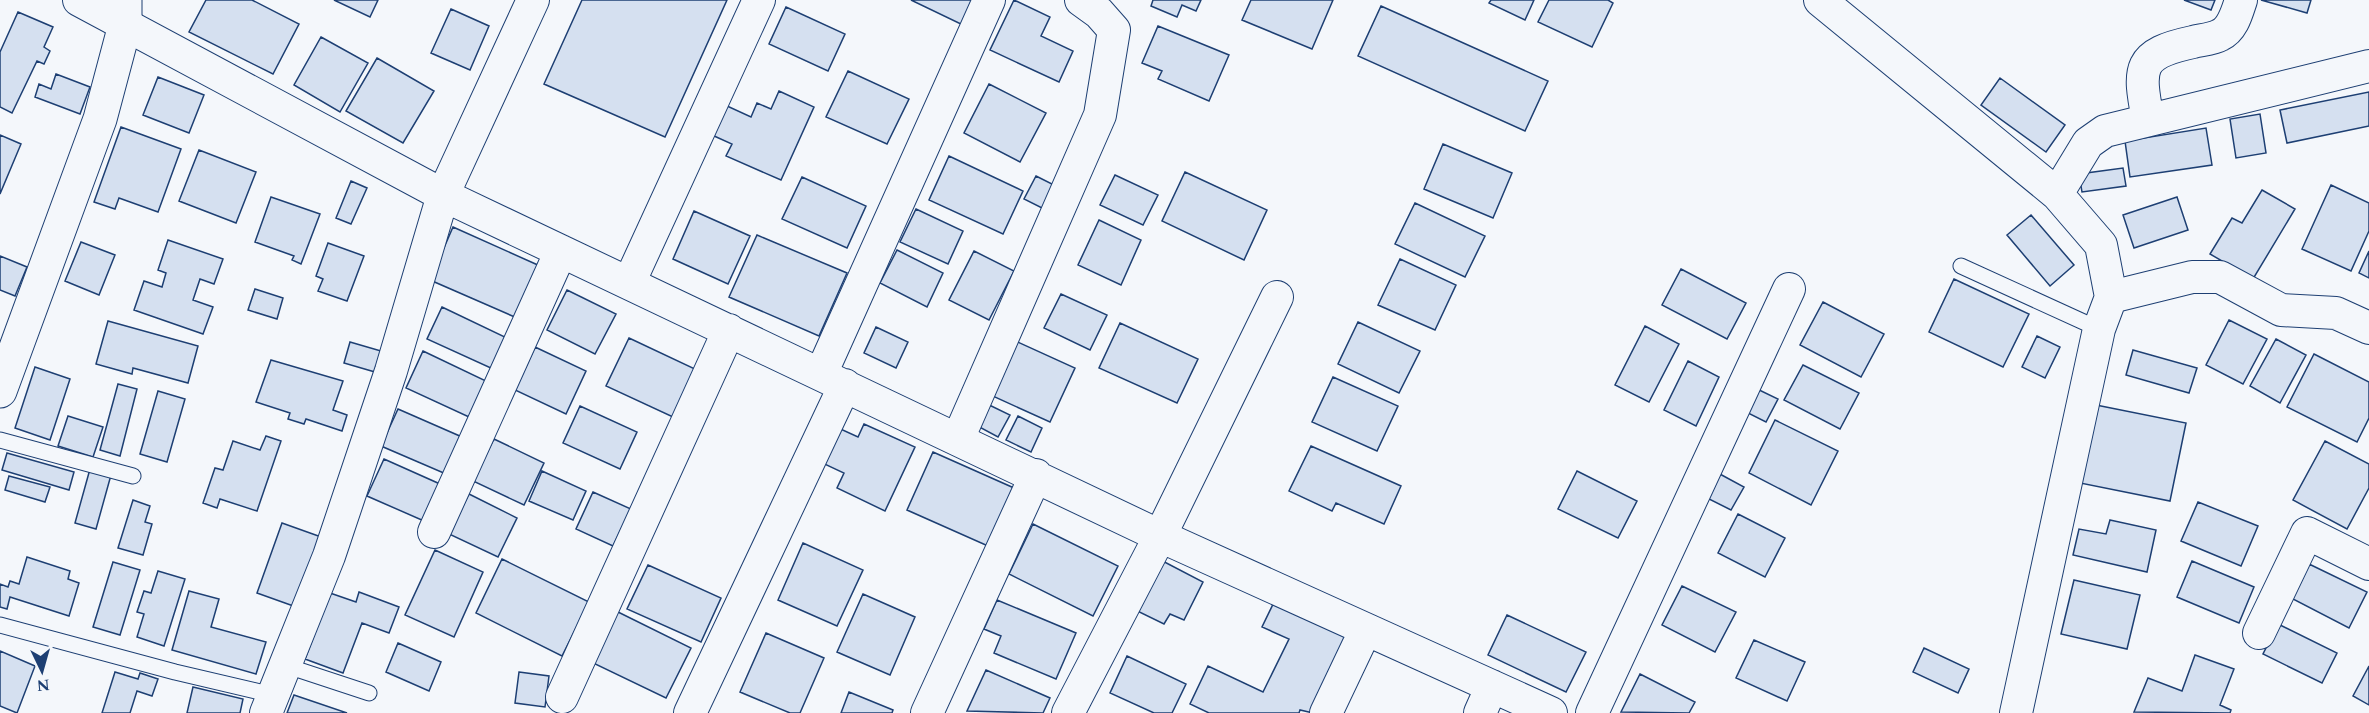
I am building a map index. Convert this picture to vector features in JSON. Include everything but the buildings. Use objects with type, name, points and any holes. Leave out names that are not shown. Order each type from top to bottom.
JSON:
[{"type":"street","points":[[78,0],[125,13],[443,195],[1365,631],[1486,700],[1551,713]]},
{"type":"street","points":[[269,704],[337,534],[391,371],[443,195],[534,0]]},
{"type":"street","points":[[629,283],[759,0]]},
{"type":"street","points":[[690,713],[833,380],[988,0]]},
{"type":"street","points":[[958,439],[1101,115],[1114,30],[1099,13],[1081,0]]},
{"type":"street","points":[[1820,0],[2057,194],[2101,245],[2111,297],[2099,330],[2016,713]]},
{"type":"street","points":[[2148,120],[2140,81],[2148,61],[2163,48],[2221,35],[2234,21],[2241,0]]},
{"type":"street","points":[[0,391],[100,119],[125,13]]},
{"type":"street","points":[[2057,194],[2088,143],[2105,131],[2369,66]]},
{"type":"street","points":[[434,532],[561,251]]},
{"type":"street","points":[[2111,297],[2192,277],[2220,277],[2281,310],[2336,313],[2369,328]]},
{"type":"street","points":[[1592,713],[1789,289]]},
{"type":"street","points":[[1068,713],[1160,536],[1277,297]]},
{"type":"street","points":[[562,698],[729,330]]},
{"type":"street","points":[[927,713],[1036,475]]},
{"type":"street","points":[[2259,633],[2307,533],[2369,564]]},
{"type":"street","points":[[1326,713],[1365,631]]},
{"type":"lane","points":[[1961,266],[2099,330]]},
{"type":"lane","points":[[0,440],[133,476]]},
{"type":"lane","points":[[0,625],[175,672],[269,704]]},
{"type":"lane","points":[[284,665],[369,693]]}]
